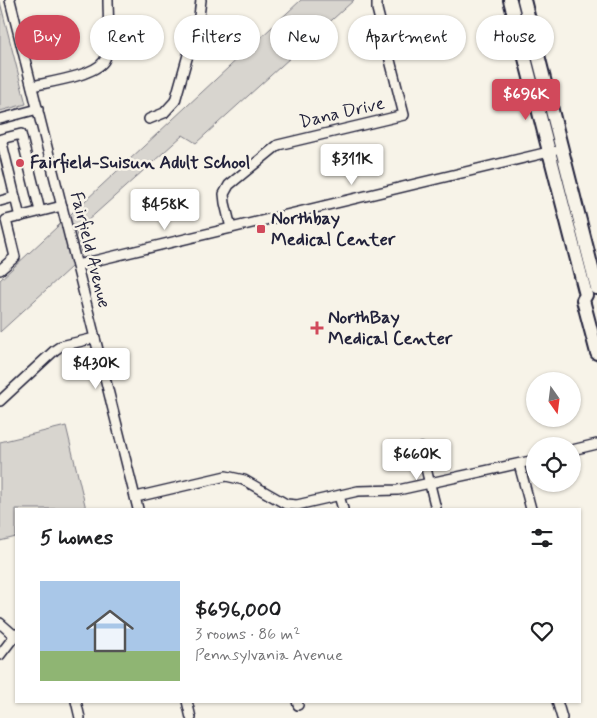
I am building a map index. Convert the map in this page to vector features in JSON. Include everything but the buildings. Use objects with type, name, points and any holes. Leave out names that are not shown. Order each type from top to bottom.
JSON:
[{"type":"main road","points":[[510,0],[548,152],[592,292]]},
{"type":"main road","points":[[524,0],[562,149],[592,292],[591,299],[597,317]]},
{"type":"main road","points":[[592,292],[584,300],[597,352]]},
{"type":"street","name":"Fairfield Avenue","points":[[10,0],[138,508]]},
{"type":"street","points":[[32,86],[83,73],[96,68],[104,60],[107,48],[108,0]]},
{"type":"street","points":[[149,119],[164,113],[175,101],[199,16],[201,0]]},
{"type":"street","name":"Dana Drive","points":[[231,228],[224,198],[229,185],[278,145],[404,115],[377,9],[377,0]]},
{"type":"street","points":[[0,119],[38,109]]},
{"type":"street","points":[[20,216],[1,139],[21,134],[40,211]]},
{"type":"street","points":[[77,265],[562,149]]},
{"type":"street","points":[[0,201],[15,197]]},
{"type":"street","points":[[0,270],[15,257],[3,221],[62,206]]},
{"type":"street","points":[[0,400],[61,346],[95,338]]},
{"type":"street","points":[[581,448],[597,444]]},
{"type":"street","points":[[421,448],[436,508]]},
{"type":"street","points":[[136,497],[226,476],[257,485],[286,504],[308,504],[358,492],[398,490],[526,462]]},
{"type":"street","points":[[519,464],[531,508]]},
{"type":"street","points":[[340,496],[343,508]]},
{"type":"street","points":[[0,623],[15,635]]},
{"type":"street","points":[[0,655],[15,637]]},
{"type":"street","points":[[76,703],[80,718]]},
{"type":"street","points":[[187,703],[191,718]]},
{"type":"street","points":[[558,703],[562,718]]},
{"type":"shaded area","points":[[301,0],[354,0],[337,15],[285,15]]},
{"type":"shaded area","points":[[0,2],[26,104],[0,111]]},
{"type":"shaded area","points":[[270,29],[270,60],[288,60],[196,143],[183,135],[76,231],[82,257],[0,332],[0,280],[236,60],[260,60],[260,38]]},
{"type":"shaded area","points":[[66,426],[86,508],[15,508],[15,537],[0,541],[0,442]]},
{"type":"place","name":"Fairfield-Suisun Adult School","points":[[20,163]]},
{"type":"place","name":"Northbay Medical Center","points":[[261,229]]},
{"type":"place","name":"NorthBay Medical Center","points":[[317,328]]}]
